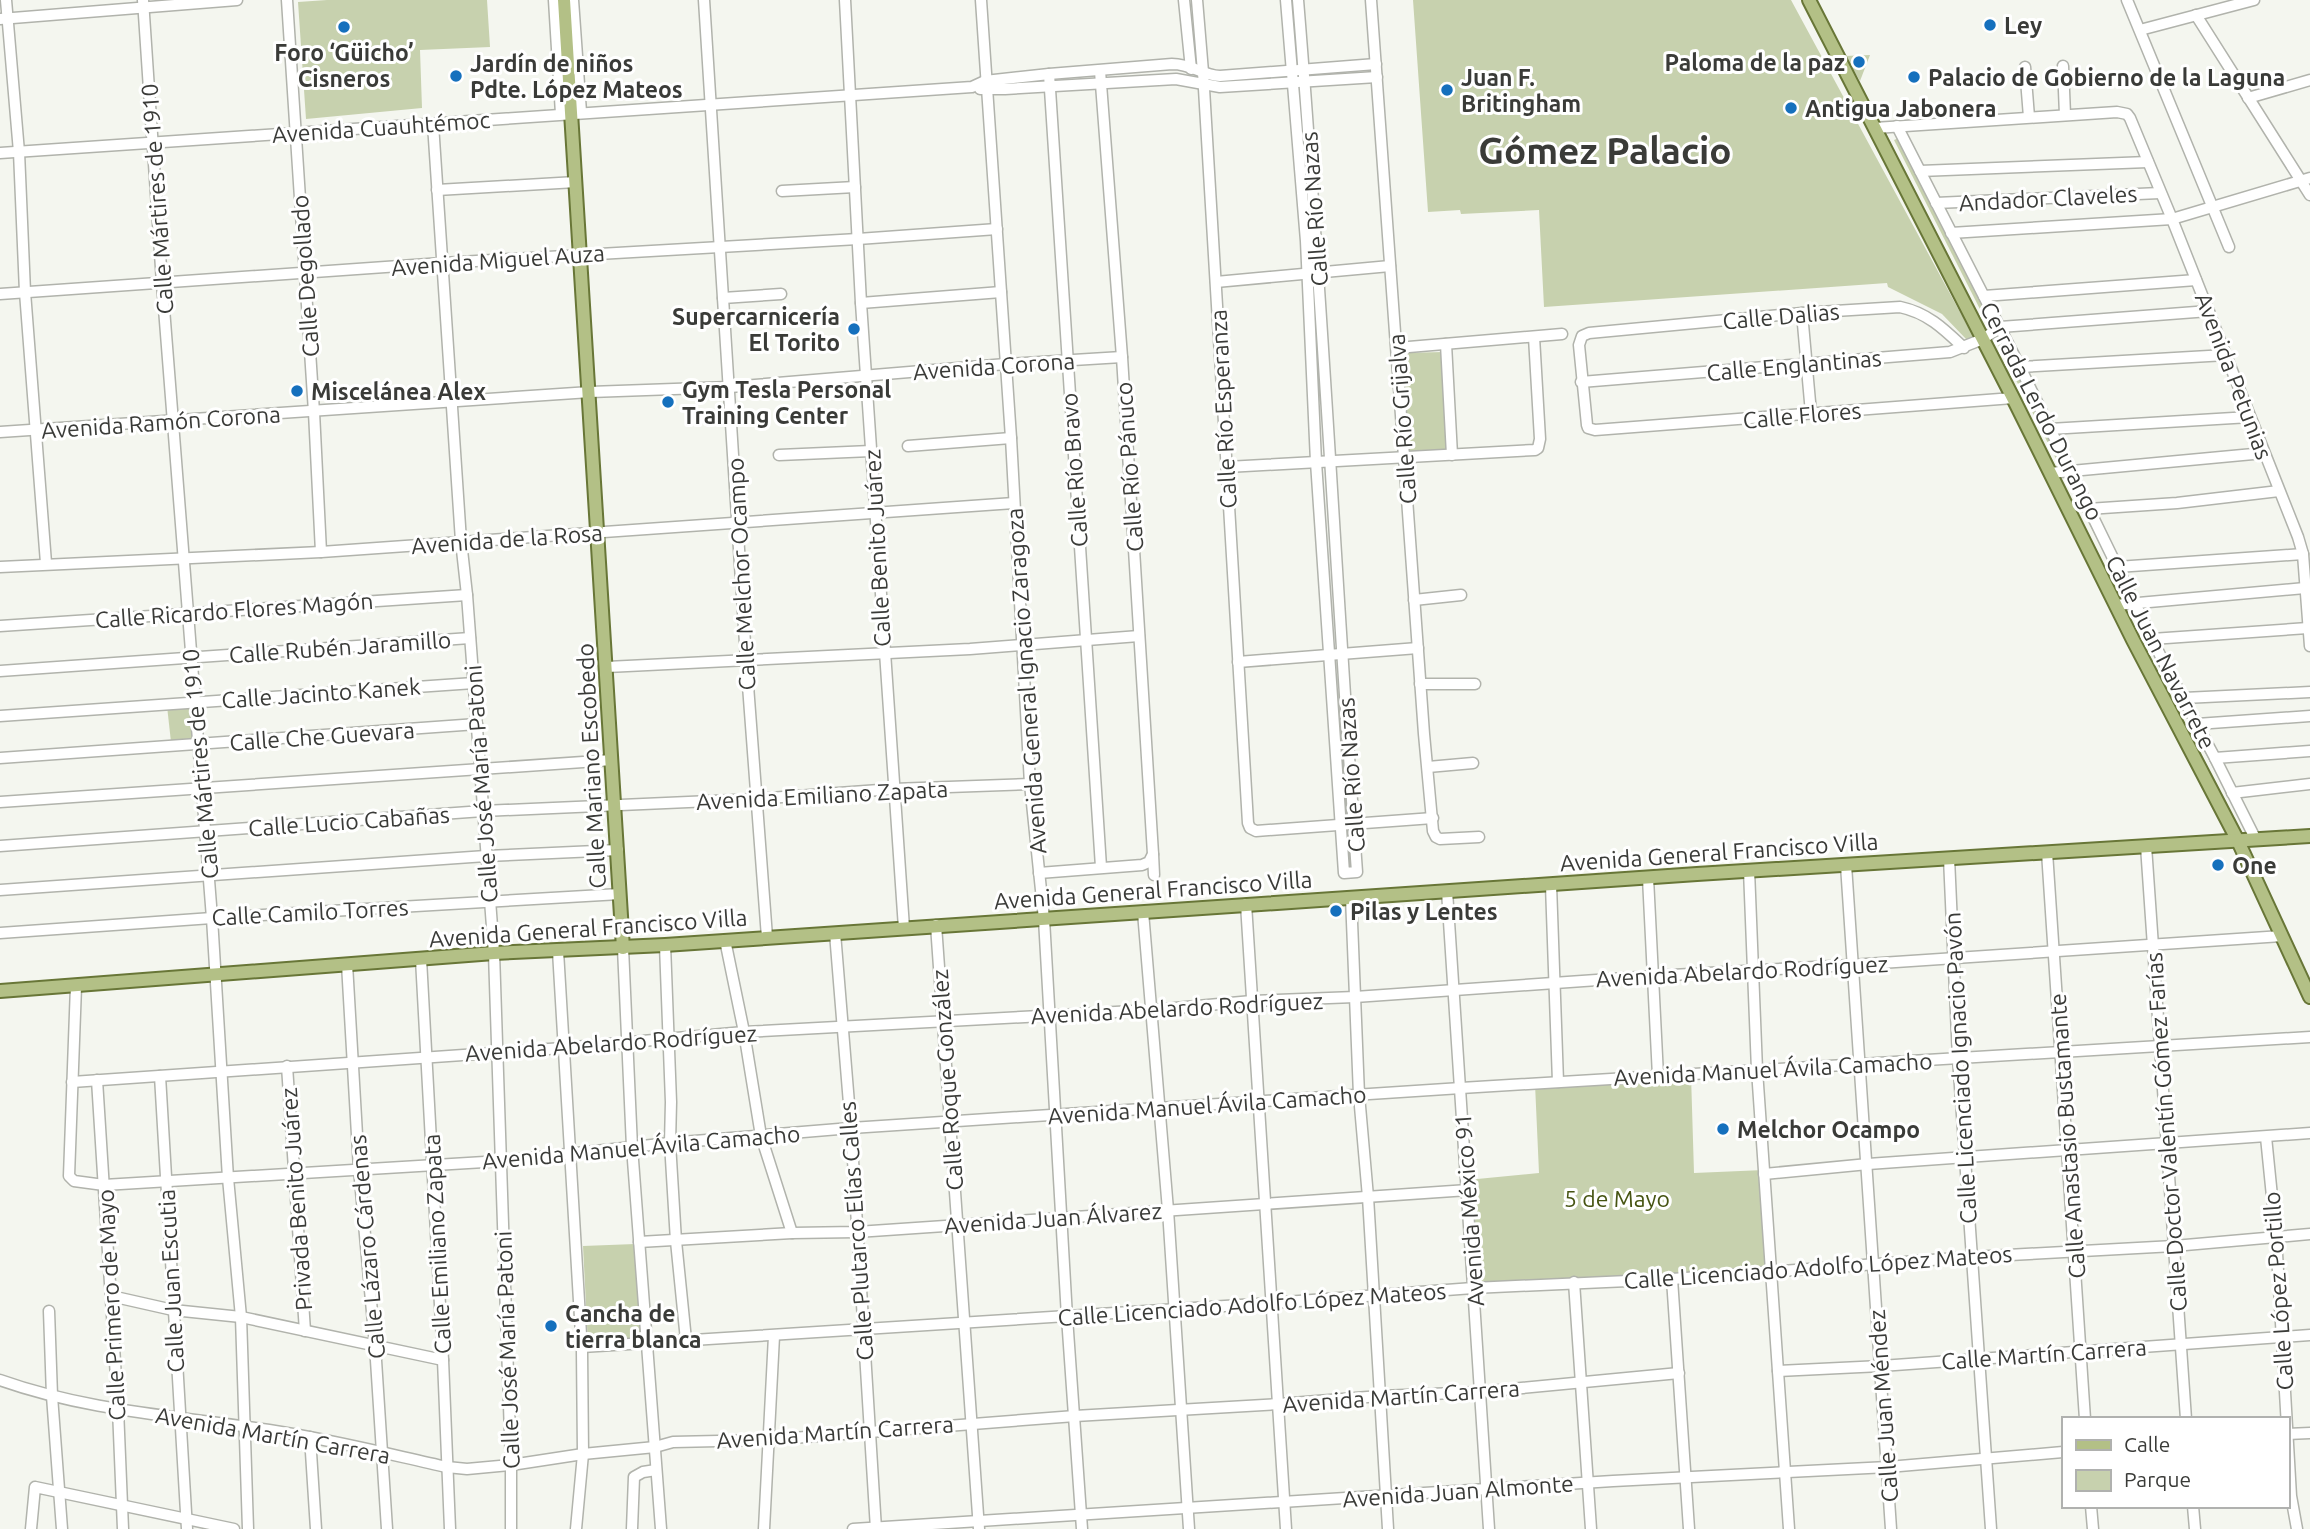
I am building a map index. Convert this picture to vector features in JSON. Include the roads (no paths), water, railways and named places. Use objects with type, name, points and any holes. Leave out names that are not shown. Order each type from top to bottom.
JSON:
[{"type":"main road","name":"Calle Mariano Escobedo","points":[[564,0],[623,948]]},
{"type":"main road","name":"Cerrada Lerdo Durango","points":[[1809,0],[2238,841],[2310,997]]},
{"type":"main road","name":"Avenida General Francisco Villa","points":[[0,991],[494,953],[623,948],[1749,870],[2310,836]]},
{"type":"main road","points":[[2246,860],[2258,840]]},
{"type":"main road","points":[[0,998],[25,989]]},
{"type":"street","points":[[6,0],[4,18],[19,152],[25,292],[46,563]]},
{"type":"street","points":[[4,18],[143,4],[237,0]]},
{"type":"street","name":"Calle Degollado","points":[[287,0],[321,552]]},
{"type":"street","points":[[554,0],[571,113]]},
{"type":"street","points":[[571,113],[573,0]]},
{"type":"street","name":"Calle Melchor Ocampo","points":[[704,0],[746,659],[767,937]]},
{"type":"street","name":"Calle Benito Juárez","points":[[845,0],[883,653],[904,928]]},
{"type":"street","name":"Avenida General Ignacio Zaragoza","points":[[981,0],[1011,439],[1030,784],[1044,919],[1082,1529]]},
{"type":"street","points":[[1184,0],[1192,81]]},
{"type":"street","name":"Calle Río Esperanza","points":[[1197,0],[1248,819],[1250,828],[1256,831],[1341,824]]},
{"type":"street","name":"Calle Río Nazas","points":[[1286,0],[1298,69],[1305,83],[1313,273],[1316,462],[1344,873],[1357,872],[1329,461],[1313,273],[1293,83],[1298,69],[1298,0]]},
{"type":"street","name":"Calle Río Grijalva","points":[[1371,0],[1420,684],[1433,818],[1436,837],[1479,837]]},
{"type":"street","points":[[2127,0],[2229,247]]},
{"type":"street","points":[[2140,30],[2254,0]]},
{"type":"street","name":"Calle Mártires de 1910","points":[[143,4],[172,421],[194,702],[200,744],[228,1178],[242,1317],[248,1529]]},
{"type":"street","points":[[2196,16],[2248,98],[2305,179],[2310,195]]},
{"type":"street","name":"Avenida Cuauhtémoc","points":[[985,86],[1049,74],[1172,64],[1191,66],[1203,72]]},
{"type":"street","points":[[1203,72],[1220,76],[1376,64]]},
{"type":"street","points":[[1875,128],[2065,115],[2063,66]]},
{"type":"street","points":[[2025,67],[2029,117]]},
{"type":"street","name":"Calle Río Pánuco","points":[[1100,71],[1122,357],[1154,875]]},
{"type":"street","name":"Calle Río Bravo","points":[[1049,74],[1101,867]]},
{"type":"street","name":"Avenida Cuauhtémoc","points":[[0,153],[985,86],[1049,87],[1176,79],[1220,87],[1377,77]]},
{"type":"street","points":[[2248,98],[2310,80]]},
{"type":"street","name":"Avenida Petunias","points":[[2065,115],[2117,111],[2127,114],[2133,123],[2303,554],[2310,646]]},
{"type":"street","name":"Calle José María Patoni","points":[[433,124],[461,541],[494,953],[511,1529]]},
{"type":"street","name":"Calle Juan Navarrete","points":[[1897,126],[2000,327],[2152,639],[2258,840]]},
{"type":"street","points":[[1920,171],[2148,162]]},
{"type":"street","points":[[1951,233],[2172,219],[2305,179]]},
{"type":"street","points":[[438,190],[576,183]]},
{"type":"street","points":[[782,191],[855,187]]},
{"type":"street","name":"Andador Claveles","points":[[1936,203],[2160,193]]},
{"type":"street","name":"Avenida Miguel Auza","points":[[0,293],[997,229]]},
{"type":"street","points":[[1216,282],[1391,266]]},
{"type":"street","points":[[1984,296],[2196,280]]},
{"type":"street","points":[[861,303],[1001,292]]},
{"type":"street","points":[[723,298],[781,294]]},
{"type":"street","name":"Calle Dalias","points":[[1581,382],[1579,345],[1585,334],[1802,313],[1900,307],[1916,310],[1935,322],[1964,348]]},
{"type":"street","points":[[2000,327],[2209,312]]},
{"type":"street","points":[[1802,313],[1811,413]]},
{"type":"street","name":"Calle Englantinas","points":[[1581,382],[1950,352],[1983,339],[2000,327]]},
{"type":"street","points":[[1397,348],[1562,334]]},
{"type":"street","points":[[1227,467],[1530,451],[1538,448],[1540,439],[1534,337]]},
{"type":"street","points":[[1446,344],[1452,455]]},
{"type":"street","points":[[2020,368],[2226,355]]},
{"type":"street","name":"Avenida Corona","points":[[867,377],[1122,357]]},
{"type":"street","name":"Avenida Ramón Corona","points":[[0,432],[590,392],[730,387],[867,377]]},
{"type":"street","name":"Calle Flores","points":[[1581,382],[1587,425],[1591,430],[2013,398]]},
{"type":"street","points":[[2050,429],[2250,417]]},
{"type":"street","points":[[908,446],[1011,439]]},
{"type":"street","points":[[779,456],[871,451]]},
{"type":"street","points":[[2050,473],[2264,453]]},
{"type":"street","points":[[2088,509],[2178,503],[2279,491]]},
{"type":"street","name":"Avenida de la Rosa","points":[[0,567],[321,552],[1014,503]]},
{"type":"street","points":[[2117,567],[2303,554]]},
{"type":"street","points":[[2116,605],[2305,588]]},
{"type":"street","name":"Calle Ricardo Flores Magón","points":[[0,626],[467,595]]},
{"type":"street","points":[[1415,600],[1461,595]]},
{"type":"street","points":[[607,667],[1023,646],[1139,636]]},
{"type":"street","points":[[2152,639],[2309,636]]},
{"type":"street","name":"Calle Rubén Jaramillo","points":[[0,671],[470,638]]},
{"type":"street","points":[[1238,662],[1418,648]]},
{"type":"street","name":"Calle Jacinto Kanek","points":[[0,716],[474,683]]},
{"type":"street","points":[[1420,684],[1475,684]]},
{"type":"street","points":[[2184,698],[2310,692]]},
{"type":"street","points":[[2197,724],[2310,716]]},
{"type":"street","name":"Calle Che Guevara","points":[[0,758],[477,724]]},
{"type":"street","points":[[2215,758],[2310,751]]},
{"type":"street","points":[[0,802],[612,760]]},
{"type":"street","points":[[1427,767],[1473,763]]},
{"type":"street","name":"Avenida Emiliano Zapata","points":[[615,805],[1030,784]]},
{"type":"street","points":[[2232,793],[2310,784]]},
{"type":"street","name":"Calle Lucio Cabañas","points":[[0,846],[483,811],[615,805]]},
{"type":"street","points":[[1341,824],[1433,818]]},
{"type":"street","name":"Calle Doctor Valentín Gómez Farías","points":[[2146,846],[2186,1417]]},
{"type":"street","points":[[0,890],[486,856],[618,850]]},
{"type":"street","name":"Calle Anastasio Bustamante","points":[[2047,852],[2085,1417]]},
{"type":"street","points":[[1039,873],[1142,865],[1151,858]]},
{"type":"street","name":"Calle Licenciado Ignacio Pavón","points":[[1949,858],[1958,1058],[1991,1529]]},
{"type":"street","name":"Calle Juan Méndez","points":[[1846,865],[1891,1529]]},
{"type":"street","points":[[1749,870],[1757,1070],[1789,1529]]},
{"type":"street","points":[[1648,878],[1658,1076]]},
{"type":"street","points":[[1551,885],[1558,1082]]},
{"type":"street","name":"Avenida México 91","points":[[1447,891],[1489,1529]]},
{"type":"street","name":"Calle Camilo Torres","points":[[0,933],[620,894]]},
{"type":"street","points":[[1351,897],[1359,1094],[1368,1197],[1388,1529]]},
{"type":"street","points":[[1246,904],[1286,1529]]},
{"type":"street","points":[[1143,912],[1168,1210],[1189,1529]]},
{"type":"street","name":"Calle Roque González","points":[[936,925],[978,1526]]},
{"type":"street","name":"Calle Plutarco Elías Calles","points":[[835,933],[851,1128],[876,1528]]},
{"type":"street","name":"Avenida Abelardo Rodríguez","points":[[72,1082],[563,1048],[744,1032],[1153,1010],[1252,1001],[1355,997],[1654,975],[1851,965],[2282,936]]},
{"type":"street","points":[[725,940],[761,1136],[792,1233]]},
{"type":"street","points":[[665,945],[670,1143],[686,1340]]},
{"type":"street","name":"Calle Mariano Escobedo","points":[[623,948],[632,1147],[661,1529]]},
{"type":"street","points":[[558,951],[582,1347],[583,1454],[576,1529]]},
{"type":"street","name":"Calle Emiliano Zapata","points":[[421,959],[450,1529]]},
{"type":"street","name":"Calle Lázaro Cárdenas","points":[[347,964],[359,1169],[375,1345],[387,1529]]},
{"type":"street","points":[[72,1082],[76,986]]},
{"type":"street","name":"Avenida Manuel Ávila Camacho","points":[[72,1082],[71,1180],[104,1185],[501,1161],[851,1128],[1359,1094],[2310,1037]]},
{"type":"street","name":"Privada Benito Juárez","points":[[287,1066],[305,1331]]},
{"type":"street","name":"Calle Juan Escutia","points":[[160,1076],[186,1525]]},
{"type":"street","name":"Calle Primero de Mayo","points":[[97,1080],[118,1409],[122,1529]]},
{"type":"street","points":[[1765,1174],[1868,1164],[2310,1133]]},
{"type":"street","name":"Calle López Portillo","points":[[2266,1136],[2276,1236],[2287,1417]]},
{"type":"street","name":"Avenida Juan Álvarez","points":[[639,1242],[857,1232],[1468,1190]]},
{"type":"street","name":"Calle Licenciado Adolfo López Mateos","points":[[582,1347],[1474,1288],[1672,1279],[1771,1270],[2174,1246],[2310,1234]]},
{"type":"street","points":[[1672,1279],[1689,1529]]},
{"type":"street","points":[[1574,1282],[1591,1529]]},
{"type":"street","points":[[111,1296],[173,1310],[242,1317],[443,1360]]},
{"type":"street","points":[[49,1311],[62,1529]]},
{"type":"street","name":"Calle Martín Carrera","points":[[1778,1371],[2310,1335]]},
{"type":"street","points":[[764,1529],[774,1336]]},
{"type":"street","name":"Avenida Martín Carrera","points":[[0,1380],[52,1396],[118,1409],[310,1437],[467,1469],[655,1447],[673,1442],[767,1440],[970,1423],[1480,1392],[1679,1373]]},
{"type":"street","points":[[2289,1434],[2310,1433]]},
{"type":"street","points":[[310,1437],[316,1529]]},
{"type":"street","name":"Avenida Juan Almonte","points":[[853,1529],[978,1526],[1187,1507],[1888,1467],[2062,1452]]},
{"type":"street","name":"Calle López Portillo","points":[[2289,1455],[2291,1496],[2297,1529]]},
{"type":"street","points":[[632,1529],[634,1477],[656,1470]]},
{"type":"street","points":[[31,1529],[35,1487],[121,1506],[186,1525],[234,1529]]},
{"type":"street","points":[[2091,1508],[2093,1529]]},
{"type":"street","points":[[2193,1508],[2195,1529]]},
{"type":"place","name":"Ley","points":[[1990,25]]},
{"type":"place","name":"Foro ‘Güicho’ Cisneros","points":[[344,27]]},
{"type":"place","name":"Paloma de la paz","points":[[1859,62]]},
{"type":"place","name":"Jardín de niños Pdte. López Mateos","points":[[456,76]]},
{"type":"place","name":"Palacio de Gobierno de la Laguna","points":[[1914,77]]},
{"type":"place","name":"Juan F. Britingham","points":[[1447,90]]},
{"type":"place","name":"Antigua Jabonera","points":[[1791,108]]},
{"type":"place","name":"Supercarnicería El Torito","points":[[854,329]]},
{"type":"place","name":"Miscelánea Alex","points":[[297,391]]},
{"type":"place","name":"Gym Tesla Personal Training Center","points":[[668,402]]},
{"type":"place","name":"One","points":[[2218,865]]},
{"type":"place","name":"Pilas y Lentes","points":[[1336,911]]},
{"type":"place","name":"Melchor Ocampo","points":[[1723,1129]]},
{"type":"place","name":"Cancha de tierra blanca","points":[[551,1326]]},
{"type":"district","name":"Gómez Palacio","points":[[1605,150]]},
{"type":"park label","name":"5 de Mayo","points":[[1617,1198]]}]
